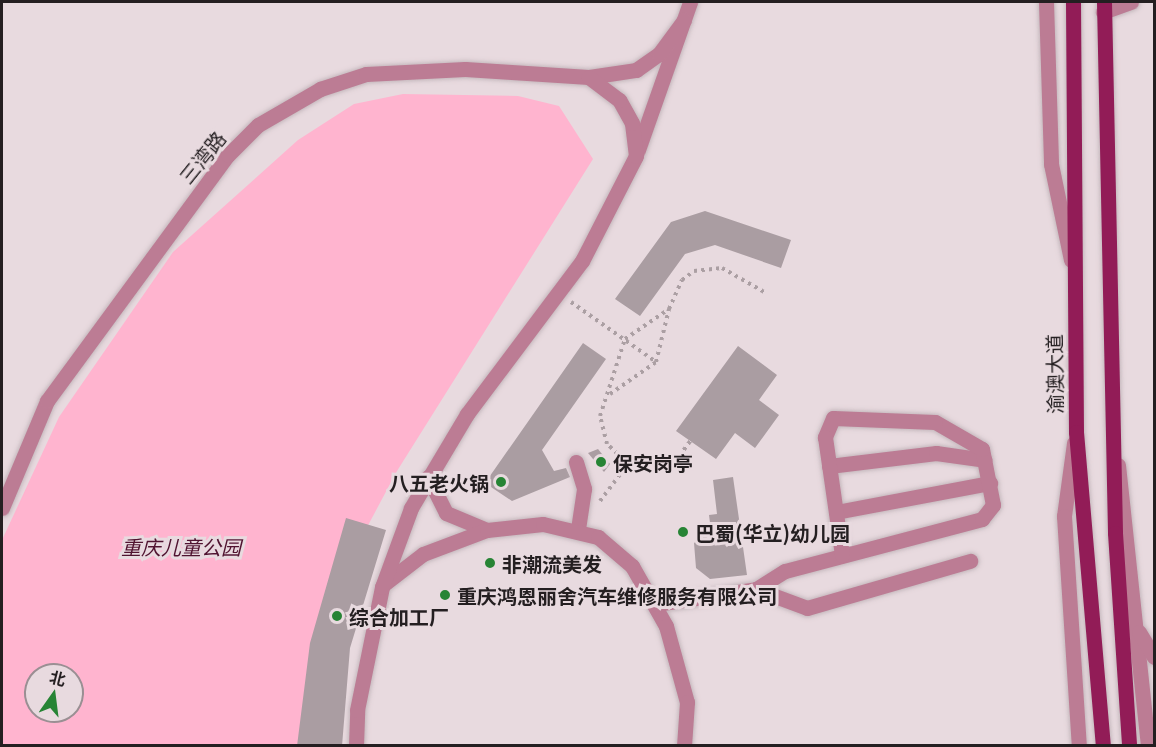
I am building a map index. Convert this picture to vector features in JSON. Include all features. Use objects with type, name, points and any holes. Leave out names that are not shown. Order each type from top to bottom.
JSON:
[{"type":"main road","name":"渝澳大道","points":[[1072,2],[1076,432],[1103,746]]},
{"type":"main road","points":[[1104,7],[1121,681],[1130,746]]},
{"type":"street","points":[[356,746],[357,710],[382,587],[428,477],[466,414],[558,292],[602,228],[636,156],[690,2]]},
{"type":"street","points":[[1046,2],[1051,164],[1073,271]]},
{"type":"street","points":[[1104,7],[1131,2]]},
{"type":"street","name":"三湾路","points":[[2,508],[47,401],[228,155],[258,125],[320,89],[366,74],[465,69],[589,77],[636,70],[650,62],[684,20]]},
{"type":"street","points":[[589,77],[619,100],[632,123],[636,156]]},
{"type":"street","points":[[656,604],[756,589],[785,571],[982,519],[993,504],[985,460],[980,447],[939,422],[841,417],[826,428],[842,555]]},
{"type":"street","points":[[1076,432],[1064,516],[1079,746]]},
{"type":"street","points":[[1113,434],[1129,529],[1148,746]]},
{"type":"street","points":[[829,466],[936,453],[985,460]]},
{"type":"street","points":[[576,462],[584,489],[578,529]]},
{"type":"street","points":[[428,477],[446,513],[487,530]]},
{"type":"street","points":[[836,512],[990,483]]},
{"type":"street","points":[[382,587],[423,554],[487,530],[543,524],[578,529],[632,566],[656,604],[687,702],[684,746]]},
{"type":"street","points":[[756,589],[807,608],[970,561]]},
{"type":"street","points":[[1136,626],[1155,657]]},
{"type":"path","points":[[610,394],[656,362],[669,309],[682,280],[710,268],[736,273],[766,292]]},
{"type":"path","points":[[558,292],[656,362]]},
{"type":"path","points":[[628,464],[601,431],[600,416],[610,394],[625,339],[669,309]]},
{"type":"path","points":[[617,478],[628,464],[675,462],[690,441]]},
{"type":"green space","name":"重庆儿童公园","points":[[403,94],[518,96],[559,106],[593,159],[397,471],[365,531],[322,745],[2,746],[2,540],[59,417],[173,252],[298,140],[354,104]]},
{"type":"building","points":[[705,211],[791,240],[781,268],[715,245],[685,254],[640,316],[615,299],[671,222]]},
{"type":"building","points":[[583,343],[606,359],[542,450],[554,471],[566,468],[570,477],[512,501],[485,483]]},
{"type":"building","points":[[738,346],[777,375],[759,400],[779,415],[755,448],[735,433],[716,459],[676,431]]},
{"type":"building","name":"保安岗亭","points":[[598,449],[610,464],[604,472],[588,453]]},
{"type":"building","points":[[733,477],[747,575],[710,579],[696,568],[694,543],[711,531],[709,515],[717,514],[713,480]]},
{"type":"building","name":"综合加工厂","points":[[346,518],[386,530],[350,648],[342,746],[297,746],[310,643]]},
{"type":"place","name":"保安岗亭","points":[[601,462]]},
{"type":"place","name":"八五老火锅","points":[[501,482]]},
{"type":"place","name":"巴蜀(华立)幼儿园","points":[[683,532]]},
{"type":"place","name":"非潮流美发","points":[[490,563]]},
{"type":"place","name":"重庆鸿恩丽舍汽车维修服务有限公司","points":[[445,595]]},
{"type":"place","name":"综合加工厂","points":[[337,616]]}]
